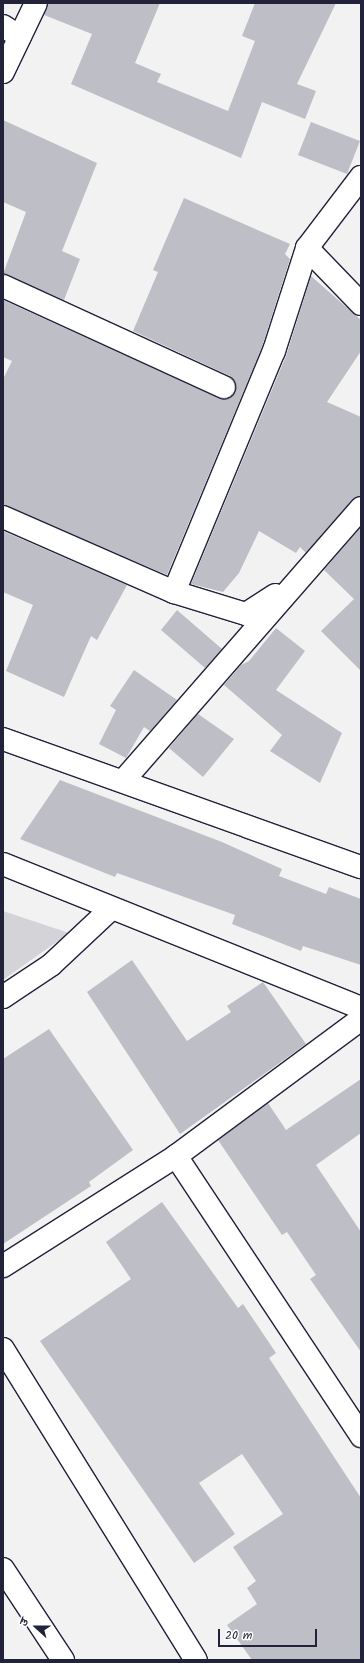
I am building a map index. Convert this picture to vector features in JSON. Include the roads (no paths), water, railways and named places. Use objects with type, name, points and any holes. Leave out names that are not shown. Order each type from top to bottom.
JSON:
[{"type":"street","points":[[3,72],[11,32],[36,3]]},
{"type":"street","points":[[174,592],[274,351],[307,248],[361,177]]},
{"type":"street","points":[[307,248],[361,304]]},
{"type":"street","points":[[3,286],[224,387]]},
{"type":"street","points":[[123,781],[361,508]]},
{"type":"street","points":[[3,517],[174,592],[246,614],[298,580]]},
{"type":"street","points":[[3,739],[361,867]]},
{"type":"street","points":[[3,864],[361,1008]]},
{"type":"street","points":[[3,997],[51,965],[112,908]]},
{"type":"street","points":[[3,1266],[176,1156],[361,1019]]},
{"type":"street","points":[[176,1156],[361,1436]]},
{"type":"street","points":[[3,1349],[196,1660]]},
{"type":"street","points":[[3,1569],[63,1660]]}]
